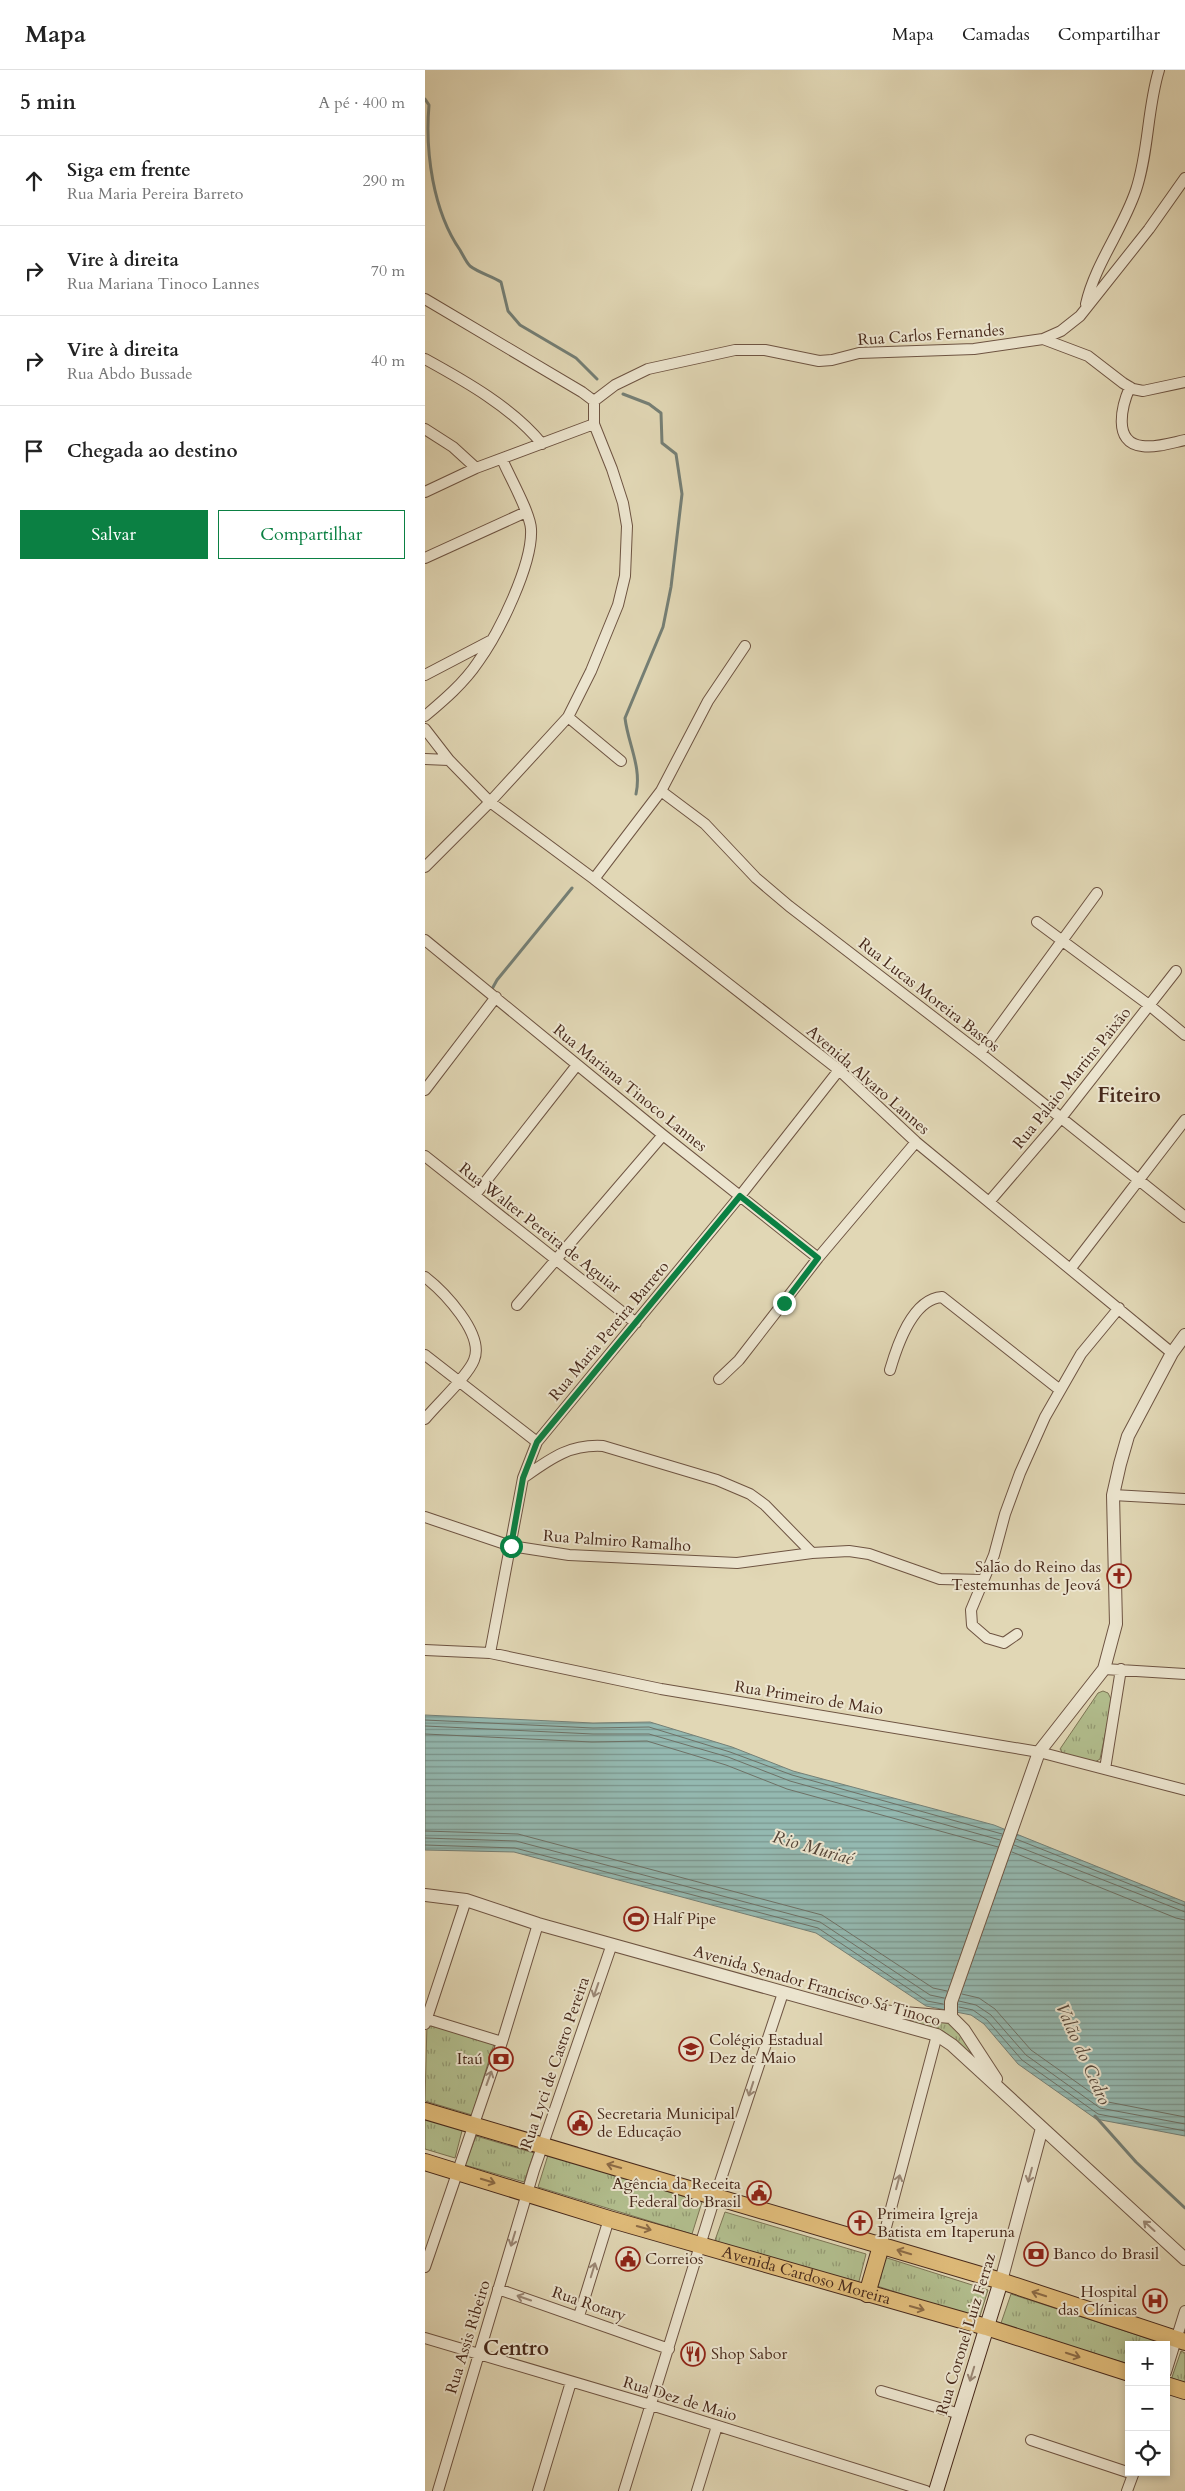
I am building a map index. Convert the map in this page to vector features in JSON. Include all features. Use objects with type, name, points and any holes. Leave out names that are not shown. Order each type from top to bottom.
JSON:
[{"type":"highway","points":[[425,2111],[542,2144],[1001,2282],[1181,2341]]},
{"type":"highway","name":"Avenida Cardoso Moreira","points":[[425,2162],[867,2294],[986,2327],[1125,2372]]},
{"type":"highway","points":[[867,2294],[881,2246]]},
{"type":"highway","points":[[1169,2386],[1185,2391]]},
{"type":"main road","name":"Rua Coronel Luiz Ferraz","points":[[936,2491],[1001,2282]]},
{"type":"street","points":[[1085,308],[1097,274],[1125,219],[1143,170],[1159,70]]},
{"type":"street","name":"Rua Carlos Fernandes","points":[[593,401],[615,385],[648,369],[735,350],[765,350],[819,361],[832,360],[859,353],[974,349],[1043,339],[1071,324],[1149,229],[1185,178]]},
{"type":"street","points":[[425,299],[582,392],[593,401],[595,424],[623,504],[627,550],[625,576],[618,605],[591,672],[568,717],[490,802],[425,867]]},
{"type":"street","name":"Rua Carlos Fernandes","points":[[1043,339],[1088,356],[1130,387]]},
{"type":"street","points":[[425,359],[462,380],[526,424],[542,444]]},
{"type":"street","points":[[1185,382],[1143,391],[1130,387],[1121,419],[1126,436],[1133,444],[1143,446],[1163,445],[1185,440]]},
{"type":"street","points":[[425,492],[476,468],[595,424]]},
{"type":"street","points":[[425,429],[453,448],[476,468]]},
{"type":"street","points":[[425,716],[468,676],[491,641],[527,562],[531,527],[502,459]]},
{"type":"street","points":[[425,558],[526,512]]},
{"type":"street","points":[[425,674],[491,641]]},
{"type":"street","points":[[594,879],[661,790],[708,701],[745,646]]},
{"type":"street","points":[[568,717],[621,761]]},
{"type":"street","name":"Avenida Alvaro Lannes","points":[[425,729],[449,760],[490,802],[594,879],[839,1070],[916,1142],[1172,1353]]},
{"type":"street","points":[[425,759],[449,760]]},
{"type":"street","name":"Rua Lucas Moreira Bastos","points":[[661,790],[705,824],[755,878],[789,906],[980,1052],[1185,1217]]},
{"type":"street","points":[[980,1052],[1097,892]]},
{"type":"street","points":[[1037,922],[1149,1005],[1185,1035]]},
{"type":"street","name":"Rua Mariana Tinoco Lannes","points":[[425,940],[663,1135],[818,1258]]},
{"type":"street","name":"Rua Palaio Martins Paixão","points":[[989,1202],[1061,1118],[1176,971]]},
{"type":"street","points":[[425,1090],[496,997]]},
{"type":"street","points":[[475,1195],[577,1065]]},
{"type":"street","name":"Rua Maria Pereira Barreto","points":[[489,1653],[523,1478],[537,1442],[740,1196],[839,1070]]},
{"type":"street","points":[[425,1071],[434,1079]]},
{"type":"street","points":[[1071,1268],[1185,1120]]},
{"type":"street","points":[[517,1305],[663,1135]]},
{"type":"street","points":[[719,1380],[739,1360],[818,1258],[916,1142]]},
{"type":"street","name":"Rua Walter Pereira de Aguiar","points":[[425,1156],[636,1323]]},
{"type":"street","points":[[425,1277],[451,1300],[471,1333],[475,1344],[475,1358],[425,1419]]},
{"type":"street","points":[[890,1370],[899,1342],[909,1323],[933,1297],[942,1297],[1060,1390]]},
{"type":"street","points":[[1017,1634],[1004,1642],[995,1642],[979,1633],[972,1625],[971,1610],[994,1555],[1005,1514],[1020,1473],[1045,1417],[1081,1354],[1119,1308]]},
{"type":"street","points":[[951,2017],[951,2002],[1039,1752],[1103,1669],[1115,1624],[1113,1495],[1128,1436],[1172,1353],[1185,1335]]},
{"type":"street","points":[[425,1355],[457,1382],[537,1442]]},
{"type":"street","points":[[523,1478],[572,1448],[587,1445],[603,1446],[627,1452],[717,1480],[750,1494],[765,1505],[812,1553]]},
{"type":"street","points":[[1113,1495],[1185,1499]]},
{"type":"street","name":"Rua Palmiro Ramalho","points":[[425,1517],[511,1546],[569,1555],[737,1563],[812,1553],[849,1551],[869,1554],[940,1579],[983,1580]]},
{"type":"street","name":"Rua Primeiro de Maio","points":[[425,1650],[489,1653],[661,1689],[1039,1752],[1185,1790]]},
{"type":"street","points":[[1103,1669],[1185,1674]]},
{"type":"street","points":[[1105,1769],[1121,1669]]},
{"type":"street","name":"Avenida Senador Francisco Sá Tinoco","points":[[425,1895],[466,1900],[538,1924],[783,1993],[854,2010],[937,2035],[952,2045],[1185,2259]]},
{"type":"street","points":[[466,1900],[426,2021],[502,2042]]},
{"type":"street","points":[[425,2267],[502,2042],[538,1924]]},
{"type":"street","name":"Rua Lyci de Castro Pereira","points":[[527,2193],[542,2144],[612,1944]]},
{"type":"street","points":[[624,2491],[715,2197],[783,1993]]},
{"type":"street","points":[[854,2010],[885,2010],[951,2017],[964,2030],[1004,2094]]},
{"type":"street","points":[[881,2246],[937,2035]]},
{"type":"street","name":"Rua Coronel Luiz Ferraz","points":[[1001,2282],[1042,2128]]},
{"type":"street","name":"Rua Assis Ribeiro","points":[[438,2491],[527,2193]]},
{"type":"street","points":[[579,2316],[609,2218]]},
{"type":"street","name":"Rua Rotary","points":[[498,2289],[669,2349]]},
{"type":"street","points":[[1170,2364],[1181,2341],[1185,2311]]},
{"type":"street","name":"Rua Dez de Maio","points":[[425,2338],[651,2405],[926,2491]]},
{"type":"street","points":[[538,2491],[571,2382]]},
{"type":"street","points":[[881,2391],[960,2414]]},
{"type":"street","points":[[697,2491],[717,2426]]},
{"type":"street","points":[[1031,2440],[1125,2470]]},
{"type":"street","points":[[1127,2491],[1132,2476]]},
{"type":"green space","points":[[1103,1691],[1108,1693],[1112,1701],[1100,1759],[1095,1762],[1065,1757],[1060,1749],[1098,1693]]},
{"type":"green space","name":"Half Pipe","points":[[629,1909],[649,1916],[644,1929],[624,1923]]},
{"type":"green space","points":[[891,2017],[949,2023],[954,2026],[984,2069],[958,2042],[943,2031]]},
{"type":"green space","points":[[427,2023],[494,2044],[472,2115],[425,2101]]},
{"type":"green space","points":[[425,2117],[463,2127],[455,2158],[425,2149]]},
{"type":"green space","points":[[476,2136],[534,2153],[524,2182],[465,2165]]},
{"type":"green space","points":[[548,2155],[702,2202],[692,2234],[538,2187]]},
{"type":"green space","points":[[725,2212],[866,2254],[858,2285],[714,2243]]},
{"type":"green space","points":[[884,2257],[988,2290],[979,2319],[877,2286]]},
{"type":"green space","points":[[1011,2294],[1156,2341],[1125,2341],[1125,2363],[1000,2326]]},
{"type":"green space","points":[[1181,2351],[1185,2353],[1185,2384],[1171,2380]]},
{"type":"water","name":"Rio Muriaé","points":[[425,1715],[593,1723],[650,1722],[732,1747],[793,1771],[994,1825],[1185,1902],[1185,2136],[1096,2119],[1018,2064],[984,2024],[971,2015],[926,2006],[816,1933],[514,1852],[425,1850]]},
{"type":"waterway","points":[[425,99],[429,105],[428,142],[437,199],[443,218],[466,260],[470,266],[501,282],[508,311],[520,325],[576,358],[597,379]]},
{"type":"waterway","points":[[623,394],[649,404],[661,413],[662,443],[676,454],[682,494],[671,587],[663,627],[625,718],[636,765],[636,794]]},
{"type":"waterway","points":[[492,989],[497,980],[572,888]]},
{"type":"waterway","name":"Valão do Cedro","points":[[1095,2116],[1136,2162],[1185,2208]]},
{"type":"place","name":"Salão do Reino das Testemunhas de Jeová","points":[[1119,1576]]},
{"type":"place","name":"Half Pipe","points":[[636,1919]]},
{"type":"place","name":"Colégio Estadual Dez de Maio","points":[[691,2049]]},
{"type":"place","name":"Itaú","points":[[501,2059]]},
{"type":"place","name":"Secretaria Municipal de Educação","points":[[580,2123]]},
{"type":"place","name":"Agência da Receita Federal do Brasil","points":[[759,2193]]},
{"type":"place","name":"Primeira Igreja Batista em Itaperuna","points":[[860,2223]]},
{"type":"place","name":"Banco do Brasil","points":[[1036,2254]]},
{"type":"place","name":"Correios","points":[[628,2259]]},
{"type":"place","name":"Hospital das Clínicas","points":[[1155,2301]]},
{"type":"place","name":"Shop Sabor","points":[[693,2354]]},
{"type":"district","name":"Fiteiro","points":[[1129,1095]]},
{"type":"district","name":"Centro","points":[[516,2348]]},
{"type":"route","points":[[511,1546],[523,1478],[537,1442],[740,1196],[818,1258],[784,1303]]}]
